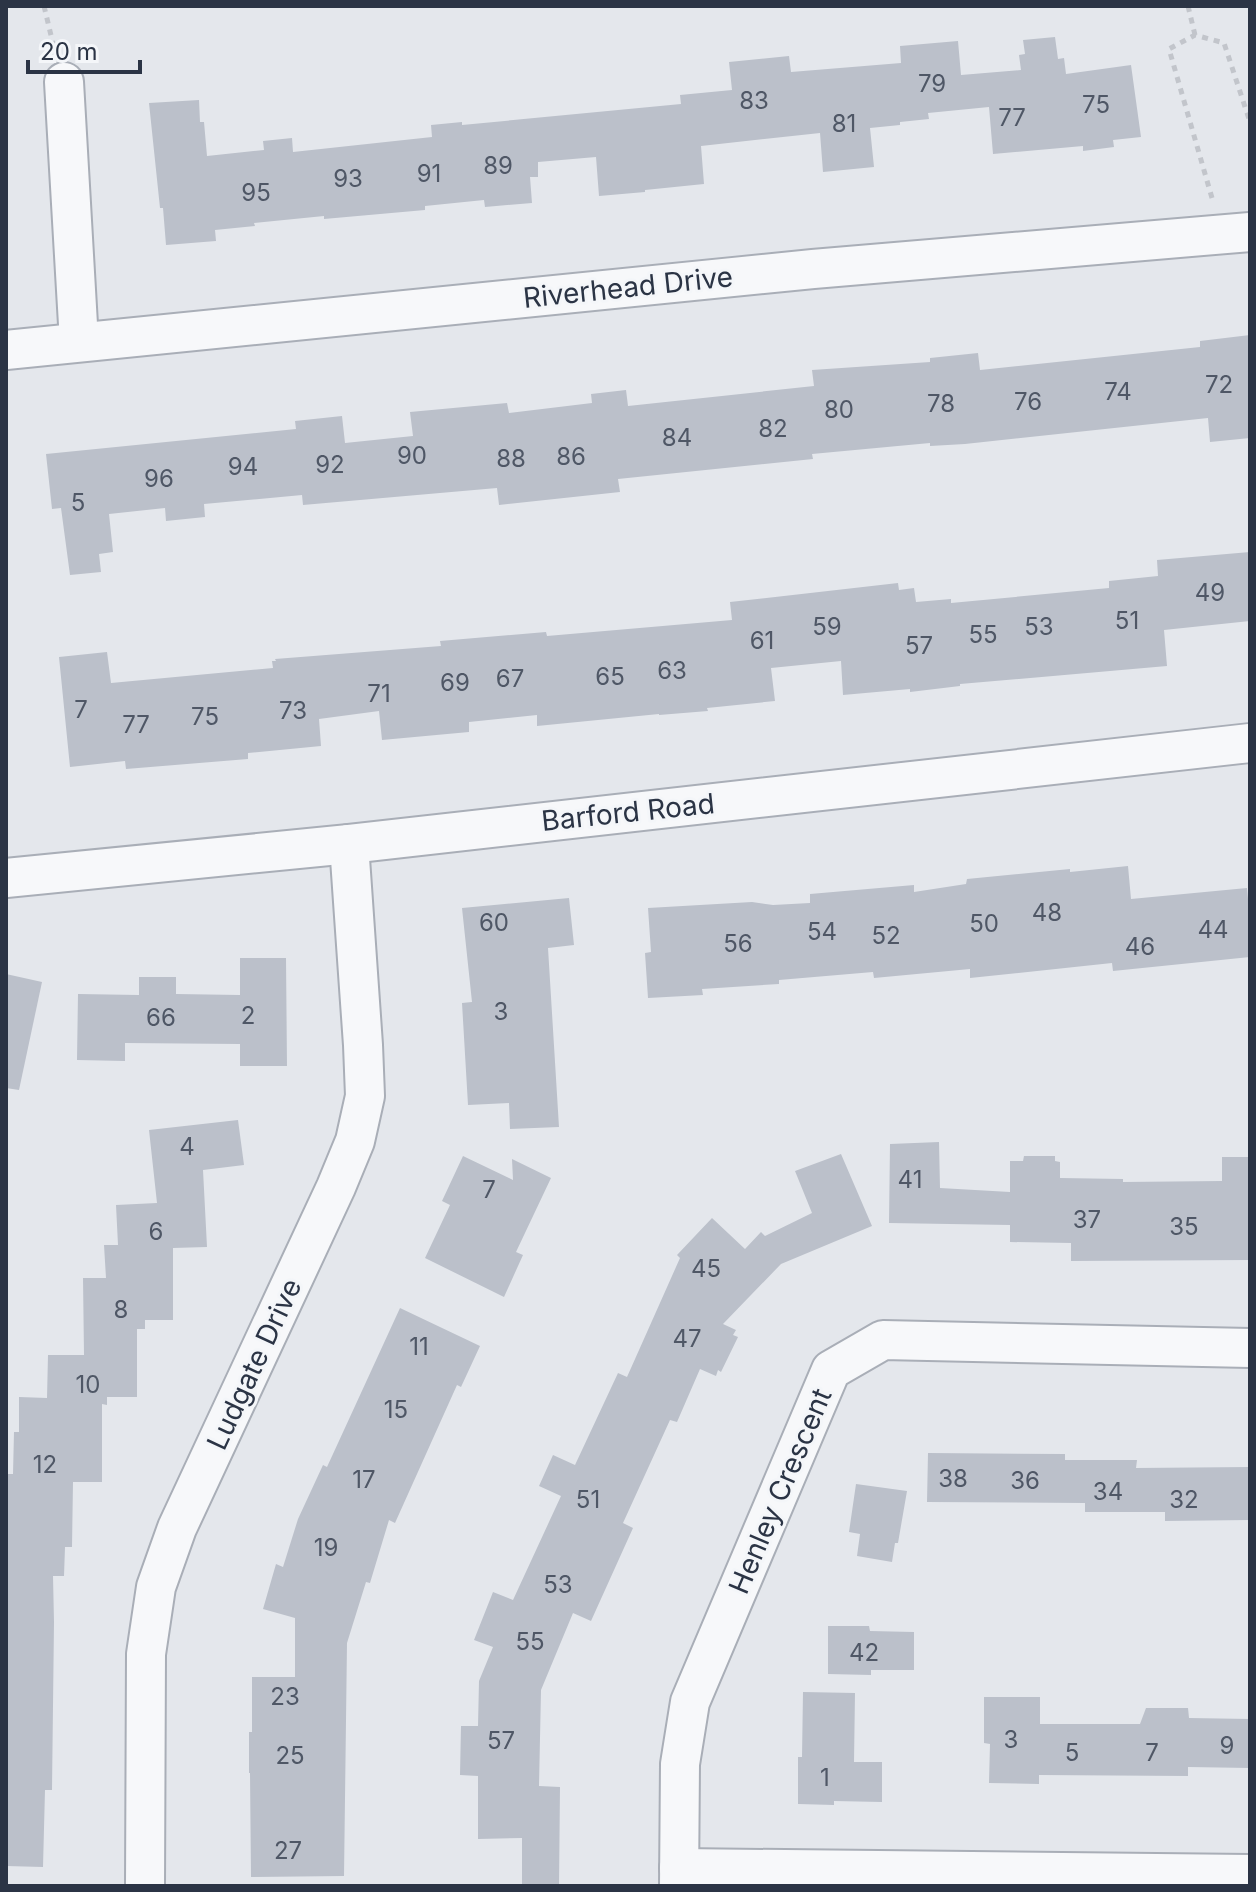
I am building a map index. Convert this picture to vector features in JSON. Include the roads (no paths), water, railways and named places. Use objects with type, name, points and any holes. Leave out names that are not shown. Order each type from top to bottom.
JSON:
[{"type":"street","points":[[64,82],[79,342]]},
{"type":"street","name":"Riverhead Drive","points":[[6,350],[813,269],[1236,233]]},
{"type":"street","name":"Barford Road","points":[[6,878],[349,844],[1250,743]]},
{"type":"street","name":"Ludgate Drive","points":[[145,1886],[146,1654],[156,1587],[177,1528],[336,1187],[355,1141],[365,1096],[349,844]]},
{"type":"street","name":"Henley Crescent","points":[[679,1877],[680,1764],[690,1702],[831,1370],[883,1340],[1250,1348]]},
{"type":"street","points":[[679,1877],[1250,1874]]}]
